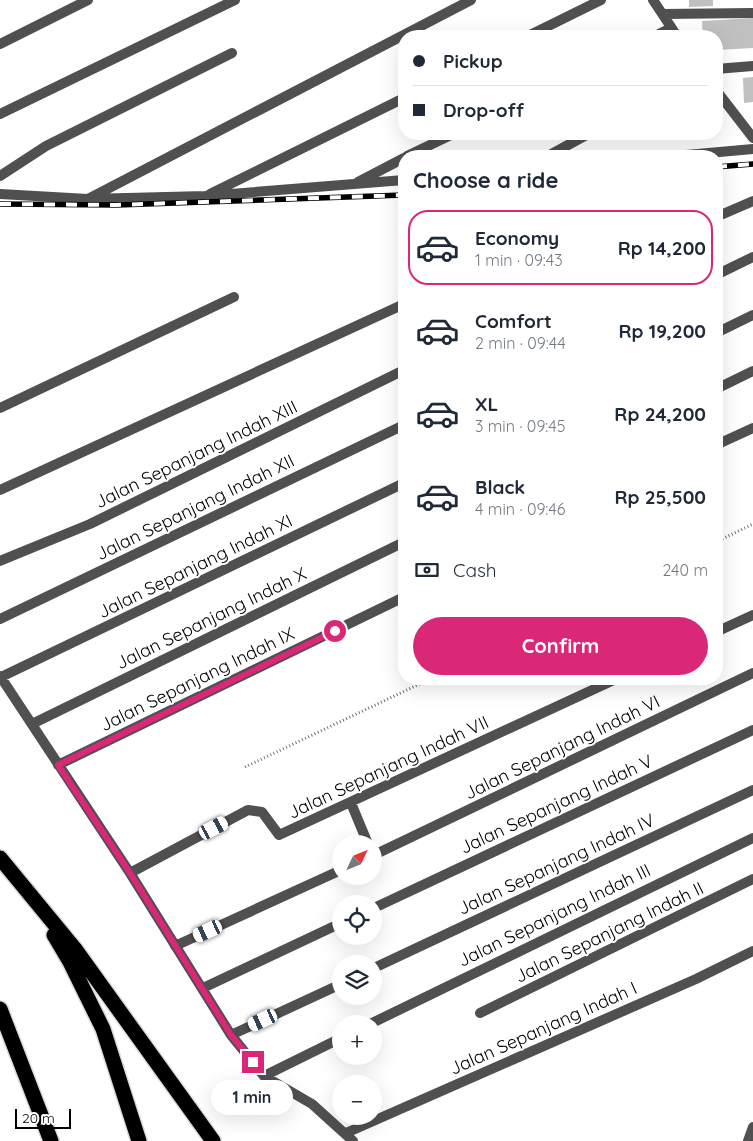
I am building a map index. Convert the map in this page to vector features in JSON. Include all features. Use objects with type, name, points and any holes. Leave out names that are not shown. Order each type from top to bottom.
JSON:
[{"type":"highway","points":[[0,858],[22,882],[81,956],[213,1141]]},
{"type":"highway","points":[[22,882],[70,962],[103,1029],[139,1141]]},
{"type":"highway","points":[[0,1009],[51,1141]]},
{"type":"street","points":[[0,44],[88,0]]},
{"type":"street","points":[[0,114],[235,0]]},
{"type":"street","points":[[413,30],[471,0]]},
{"type":"street","points":[[540,30],[602,0]]},
{"type":"street","points":[[653,0],[673,30]]},
{"type":"street","points":[[662,14],[753,13]]},
{"type":"street","points":[[88,199],[398,38]]},
{"type":"street","points":[[0,176],[46,146],[232,53]]},
{"type":"street","points":[[723,68],[753,66]]},
{"type":"street","points":[[723,99],[753,138]]},
{"type":"street","points":[[204,196],[398,101]]},
{"type":"street","points":[[420,150],[440,140]]},
{"type":"street","points":[[559,150],[577,140]]},
{"type":"street","points":[[723,152],[753,149]]},
{"type":"street","points":[[355,184],[398,161]]},
{"type":"street","points":[[0,194],[88,199],[204,196],[398,180]]},
{"type":"street","points":[[723,214],[753,201]]},
{"type":"street","points":[[723,272],[753,257]]},
{"type":"street","points":[[0,408],[234,296]]},
{"type":"street","points":[[0,490],[398,307]]},
{"type":"street","points":[[723,330],[753,315]]},
{"type":"street","points":[[723,386],[753,371]]},
{"type":"street","name":"Jalan Sepanjang Indah XIII","points":[[0,561],[90,524],[398,373]]},
{"type":"street","name":"Jalan Sepanjang Indah XII","points":[[0,619],[398,428]]},
{"type":"street","points":[[723,442],[753,428]]},
{"type":"street","name":"Jalan Sepanjang Indah XI","points":[[1,676],[398,486]]},
{"type":"street","name":"Jalan Sepanjang Indah X","points":[[32,724],[398,545]]},
{"type":"street","name":"Jalan Sepanjang Indah IX","points":[[58,765],[398,600]]},
{"type":"street","points":[[723,629],[753,615]]},
{"type":"street","name":"Jalan Sepanjang Indah VI","points":[[382,851],[753,673]]},
{"type":"street","points":[[1,676],[130,873],[231,1035],[264,1076],[312,1104],[354,1141]]},
{"type":"street","name":"Jalan Sepanjang Indah VII","points":[[130,873],[248,810],[262,812],[279,835],[603,685]]},
{"type":"street","name":"Jalan Sepanjang Indah V","points":[[382,904],[753,730]]},
{"type":"street","name":"Jalan Sepanjang Indah IV","points":[[382,964],[753,790]]},
{"type":"street","points":[[351,803],[364,835]]},
{"type":"street","name":"Jalan Sepanjang Indah III","points":[[382,1018],[753,838]]},
{"type":"street","points":[[175,946],[332,874]]},
{"type":"street","name":"Jalan Sepanjang Indah II","points":[[480,1013],[753,879]]},
{"type":"street","points":[[202,988],[332,927]]},
{"type":"street","name":"Jalan Sepanjang Indah I","points":[[346,1133],[696,979],[753,951]]},
{"type":"street","points":[[231,1035],[332,988]]},
{"type":"street","points":[[264,1076],[332,1042]]},
{"type":"street","points":[[748,1141],[753,1127]]},
{"type":"path","points":[[723,539],[753,524]]},
{"type":"path","points":[[245,768],[418,685]]},
{"type":"building","points":[[689,0],[713,0],[713,6],[689,7]]},
{"type":"building","points":[[753,18],[753,48],[723,50],[723,30],[703,30],[702,21]]},
{"type":"building","points":[[753,77],[753,102],[744,103],[743,78]]},
{"type":"railway","points":[[723,166],[753,164]]},
{"type":"railway","points":[[0,204],[117,205],[398,195]]},
{"type":"route","points":[[253,1062],[231,1035],[130,873],[58,765],[335,631]]}]
